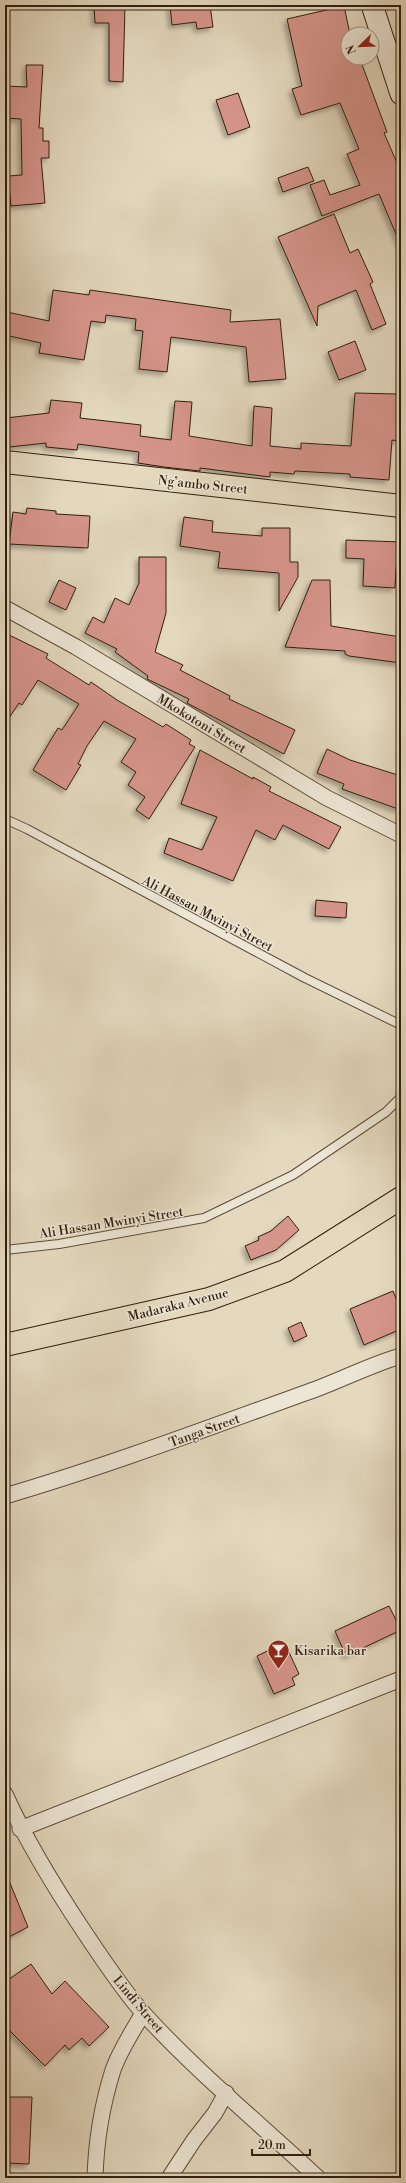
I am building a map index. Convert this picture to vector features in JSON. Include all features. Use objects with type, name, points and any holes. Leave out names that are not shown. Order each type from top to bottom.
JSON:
[{"type":"main road","points":[[372,5],[401,94]]},
{"type":"main road","name":"Ng’ambo Street","points":[[5,462],[401,506]]},
{"type":"main road","name":"Madaraka Avenue","points":[[5,1345],[209,1299],[285,1271],[401,1198]]},
{"type":"street","name":"Mkokotoni Street","points":[[5,608],[76,647],[326,798],[401,835]]},
{"type":"street","name":"Tanga Street","points":[[5,1496],[146,1451],[332,1384],[384,1361],[401,1356]]},
{"type":"street","points":[[20,1829],[401,1679]]},
{"type":"street","name":"Lindi Street","points":[[5,1794],[20,1829],[52,1884],[96,1950],[143,2013],[179,2050],[318,2178]]},
{"type":"street","points":[[95,2178],[96,2148],[104,2103],[114,2068],[143,2013]]},
{"type":"street","points":[[169,2178],[194,2140],[215,2113],[226,2093]]},
{"type":"lane","name":"Ali Hassan Mwinyi Street","points":[[5,819],[27,829],[305,978],[401,1025]]},
{"type":"lane","name":"Ali Hassan Mwinyi Street","points":[[5,1250],[59,1244],[204,1218],[293,1176],[386,1112],[401,1097]]},
{"type":"building","points":[[94,5],[125,5],[123,82],[109,81],[109,23],[95,23]]},
{"type":"building","points":[[170,5],[210,5],[213,27],[197,29],[196,22],[172,25]]},
{"type":"building","points":[[344,6],[348,26],[340,26],[340,66],[363,66],[387,132],[384,133],[401,172],[401,246],[379,194],[322,216],[310,185],[324,180],[330,195],[360,185],[347,154],[359,149],[340,103],[301,115],[292,89],[302,86],[287,19]]},
{"type":"building","points":[[26,65],[43,65],[39,128],[43,128],[43,141],[49,141],[49,158],[41,158],[45,203],[11,206],[8,176],[22,175],[21,119],[5,118],[5,86],[27,87]]},
{"type":"building","points":[[238,93],[250,127],[228,135],[216,100]]},
{"type":"building","points":[[308,167],[314,181],[283,192],[278,178]]},
{"type":"building","points":[[334,214],[350,253],[358,249],[373,282],[370,284],[386,324],[372,330],[356,290],[318,306],[317,326],[278,237]]},
{"type":"building","points":[[53,290],[89,295],[90,290],[231,310],[230,322],[280,319],[286,379],[249,382],[246,347],[171,337],[167,372],[139,369],[143,331],[135,330],[136,319],[106,315],[105,323],[91,321],[84,360],[39,353],[41,343],[5,335],[7,312],[49,321]]},
{"type":"building","points":[[355,341],[366,370],[339,380],[328,352]]},
{"type":"building","points":[[355,393],[398,394],[399,441],[392,440],[389,480],[350,477],[350,474],[295,471],[294,474],[270,472],[270,477],[200,468],[200,471],[164,467],[138,463],[139,452],[78,444],[77,450],[46,447],[46,443],[9,447],[6,418],[49,413],[51,400],[82,403],[80,418],[141,425],[140,436],[171,440],[175,401],[192,402],[189,436],[252,446],[254,406],[272,408],[270,446],[301,449],[301,443],[351,446]]},
{"type":"building","points":[[27,508],[56,511],[56,514],[90,516],[88,548],[9,544],[13,512],[26,514]]},
{"type":"building","points":[[184,517],[213,521],[212,532],[262,536],[262,528],[290,528],[290,562],[298,562],[298,577],[279,611],[279,573],[218,568],[220,552],[180,546]]},
{"type":"building","points":[[346,540],[401,542],[401,567],[396,567],[395,588],[363,586],[364,559],[346,558]]},
{"type":"building","points":[[139,557],[166,557],[166,613],[155,652],[183,665],[180,670],[230,696],[229,699],[295,730],[284,754],[187,703],[189,699],[147,679],[148,676],[115,652],[117,649],[85,633],[93,617],[104,623],[115,598],[129,605],[139,583]]},
{"type":"building","points":[[59,580],[76,588],[66,610],[49,602]]},
{"type":"building","points":[[312,580],[330,580],[331,626],[401,637],[401,663],[349,656],[345,654],[345,651],[285,647]]},
{"type":"building","points":[[5,633],[48,654],[46,658],[89,685],[91,682],[117,700],[163,727],[166,724],[191,740],[189,744],[195,747],[149,819],[136,810],[145,797],[128,785],[136,772],[121,762],[136,739],[104,721],[87,746],[78,764],[81,765],[66,790],[33,770],[58,728],[62,730],[79,704],[38,680],[22,705],[19,703],[5,724]]},
{"type":"building","points":[[327,749],[350,760],[401,776],[401,810],[342,789],[344,784],[317,773]]},
{"type":"building","points":[[200,750],[253,779],[253,777],[271,787],[269,791],[341,827],[329,849],[283,825],[275,840],[256,830],[233,881],[164,853],[169,838],[202,850],[217,817],[181,804]]},
{"type":"building","points":[[316,900],[347,903],[346,918],[315,916]]},
{"type":"building","points":[[288,1216],[299,1230],[276,1250],[251,1260],[245,1246],[259,1240],[258,1237],[271,1231]]},
{"type":"building","points":[[393,1291],[401,1311],[401,1329],[364,1345],[350,1309]]},
{"type":"building","points":[[301,1322],[307,1336],[294,1342],[288,1328]]},
{"type":"building","points":[[389,1606],[401,1630],[346,1656],[335,1631]]},
{"type":"building","points":[[278,1646],[281,1653],[288,1650],[299,1674],[292,1678],[295,1685],[274,1694],[257,1656]]},
{"type":"building","points":[[5,1871],[28,1927],[5,1939]]},
{"type":"building","points":[[31,1964],[52,1994],[65,1981],[109,2027],[89,2046],[82,2038],[69,2050],[65,2045],[45,2066],[5,2026],[5,1982]]},
{"type":"building","points":[[7,2097],[32,2097],[29,2164],[7,2163],[9,2123],[6,2123]]},
{"type":"place","name":"Kisarika bar","points":[[278,1670]]}]
